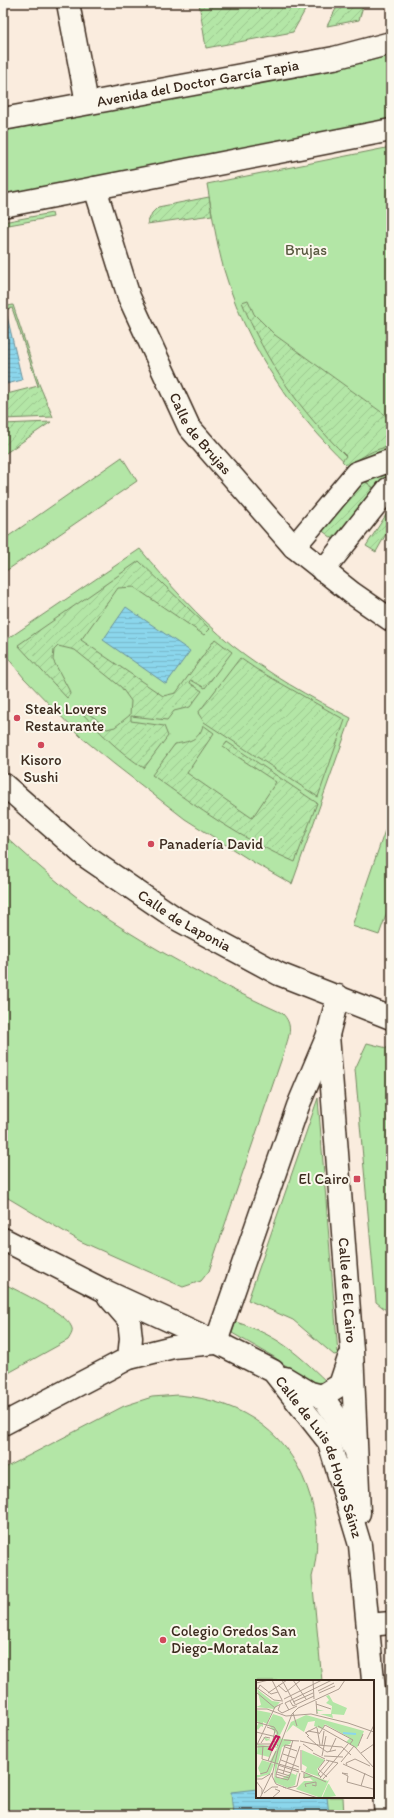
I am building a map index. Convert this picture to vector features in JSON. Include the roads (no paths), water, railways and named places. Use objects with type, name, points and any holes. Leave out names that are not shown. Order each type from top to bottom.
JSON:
[{"type":"street","points":[[68,3],[87,103]]},
{"type":"street","name":"Avenida del Doctor García Tapia","points":[[3,119],[334,58],[391,43]]},
{"type":"street","points":[[3,206],[391,130]]},
{"type":"street","name":"Calle de Brujas","points":[[95,188],[129,297],[189,427],[294,548],[391,620]]},
{"type":"street","points":[[294,548],[356,473],[386,462],[391,462]]},
{"type":"street","points":[[323,571],[388,489],[391,488]]},
{"type":"street","name":"Calle de Laponia","points":[[3,784],[85,856],[178,919],[279,974],[391,1018]]},
{"type":"street","name":"Calle de El Cairo","points":[[216,1342],[298,1106],[328,1035],[338,996]]},
{"type":"street","name":"Calle de El Cairo","points":[[328,1035],[352,1350],[360,1545]]},
{"type":"street","name":"Calle de Luis de Hoyos Sáinz","points":[[3,1239],[103,1290],[216,1342],[273,1371],[329,1442],[360,1545],[373,1680]]},
{"type":"street","points":[[103,1290],[129,1320],[131,1338],[129,1358]]},
{"type":"street","points":[[3,1424],[129,1358],[174,1347],[216,1342]]},
{"type":"street","points":[[322,1396],[340,1385],[352,1350]]},
{"type":"street","points":[[273,1371],[310,1393],[322,1396],[348,1434],[356,1453]]},
{"type":"street","points":[[368,1625],[391,1623]]},
{"type":"street","name":"Calle de Luis de Hoyos Sáinz","points":[[374,1688],[386,1815]]},
{"type":"water","points":[[7,316],[22,380],[3,385],[3,317]]},
{"type":"water","points":[[126,607],[190,651],[166,684],[103,640]]},
{"type":"water","points":[[256,1789],[256,1798],[327,1798],[329,1815],[233,1815],[231,1792]]},
{"type":"place","name":"Steak Lovers Restaurante","points":[[17,718]]},
{"type":"place","name":"Kisoro Sushi","points":[[41,745]]},
{"type":"place","name":"Panadería David","points":[[151,844]]},
{"type":"place","name":"El Cairo","points":[[357,1179]]},
{"type":"place","name":"Colegio Gredos San Diego-Moratalaz","points":[[163,1640]]},
{"type":"park label","name":"Brujas","points":[[306,250]]}]
